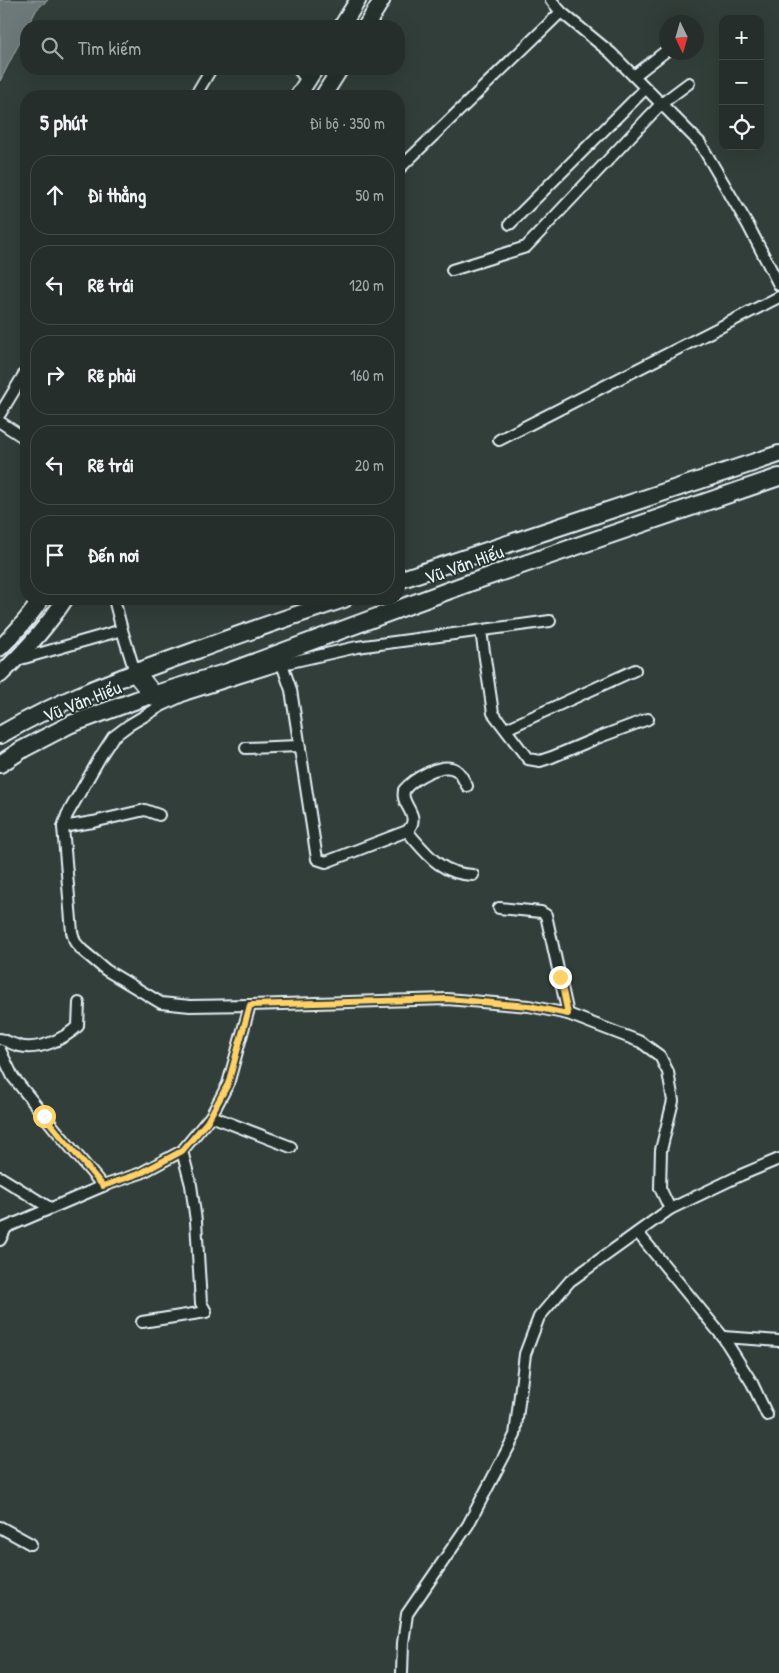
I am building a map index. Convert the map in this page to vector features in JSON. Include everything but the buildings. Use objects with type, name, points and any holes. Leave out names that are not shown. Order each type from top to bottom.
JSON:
[{"type":"highway","points":[[136,672],[154,696]]},
{"type":"main road","points":[[346,20],[358,0]]},
{"type":"main road","points":[[370,20],[382,0]]},
{"type":"main road","points":[[301,90],[307,75]]},
{"type":"main road","points":[[328,90],[336,75]]},
{"type":"main road","name":"Vũ Văn Hiếu","points":[[405,578],[779,454]]},
{"type":"main road","name":"Vũ Văn Hiếu","points":[[0,764],[23,749],[71,724],[142,698],[230,676],[469,583],[779,477]]},
{"type":"main road","points":[[0,648],[18,630],[37,605]]},
{"type":"main road","points":[[0,675],[50,621],[61,605]]},
{"type":"main road","name":"Vũ Văn Hiếu","points":[[0,735],[29,718],[136,672],[327,605]]},
{"type":"street","points":[[551,0],[561,12],[634,76],[700,143],[748,225],[779,285]]},
{"type":"street","points":[[405,162],[561,12]]},
{"type":"street","points":[[634,76],[659,56]]},
{"type":"street","points":[[199,90],[208,75]]},
{"type":"street","points":[[452,270],[526,247],[661,104],[689,82]]},
{"type":"street","points":[[510,224],[646,88]]},
{"type":"street","points":[[499,440],[779,297]]},
{"type":"street","points":[[0,414],[20,381]]},
{"type":"street","points":[[0,422],[20,435]]},
{"type":"street","points":[[116,605],[136,672]]},
{"type":"street","points":[[550,621],[357,647],[230,676],[161,706],[129,725],[113,737],[80,792],[63,827],[72,932],[75,942],[82,950],[106,970],[161,1003],[176,1006],[447,999],[529,1006],[568,1014],[641,1042],[660,1056],[668,1072],[673,1101],[661,1150],[660,1188],[670,1209]]},
{"type":"street","points":[[14,661],[122,630]]},
{"type":"street","points":[[481,631],[493,713],[528,759],[540,760],[648,720]]},
{"type":"street","points":[[282,664],[291,690],[317,859],[326,862],[407,831],[412,826],[413,820],[412,812],[404,798],[404,790],[409,784],[425,774],[450,768],[458,771],[467,786]]},
{"type":"street","points":[[506,730],[635,670]]},
{"type":"street","points":[[246,748],[299,746]]},
{"type":"street","points":[[63,827],[145,810],[160,815]]},
{"type":"street","points":[[407,831],[429,857],[437,863],[453,872],[462,875],[473,875]]},
{"type":"street","points":[[499,908],[541,912],[546,915],[568,1014]]},
{"type":"street","points":[[0,1039],[20,1046],[38,1046],[71,1034],[78,1026],[79,1002]]},
{"type":"street","points":[[0,1240],[3,1229],[103,1186],[141,1173],[182,1151],[210,1116],[228,1084],[250,1005]]},
{"type":"street","points":[[0,1050],[13,1077],[103,1186]]},
{"type":"street","points":[[210,1116],[291,1147]]},
{"type":"street","points":[[142,1322],[206,1312],[201,1304],[196,1221],[191,1185],[182,1151]]},
{"type":"street","points":[[402,1673],[403,1643],[408,1614],[468,1526],[515,1435],[525,1354],[539,1317],[570,1281],[670,1209],[779,1159]]},
{"type":"street","points":[[0,1177],[50,1208]]},
{"type":"street","points":[[638,1233],[723,1337],[752,1383],[767,1415]]},
{"type":"street","points":[[723,1337],[779,1341]]},
{"type":"street","points":[[0,1527],[31,1544]]},
{"type":"shaded area","points":[[0,0],[48,0],[37,9],[31,20],[20,20],[20,42],[0,81]]},
{"type":"route","points":[[44,1116],[103,1186],[141,1173],[182,1151],[207,1122],[228,1084],[250,1005],[447,999],[529,1006],[568,1014],[560,977]]}]
